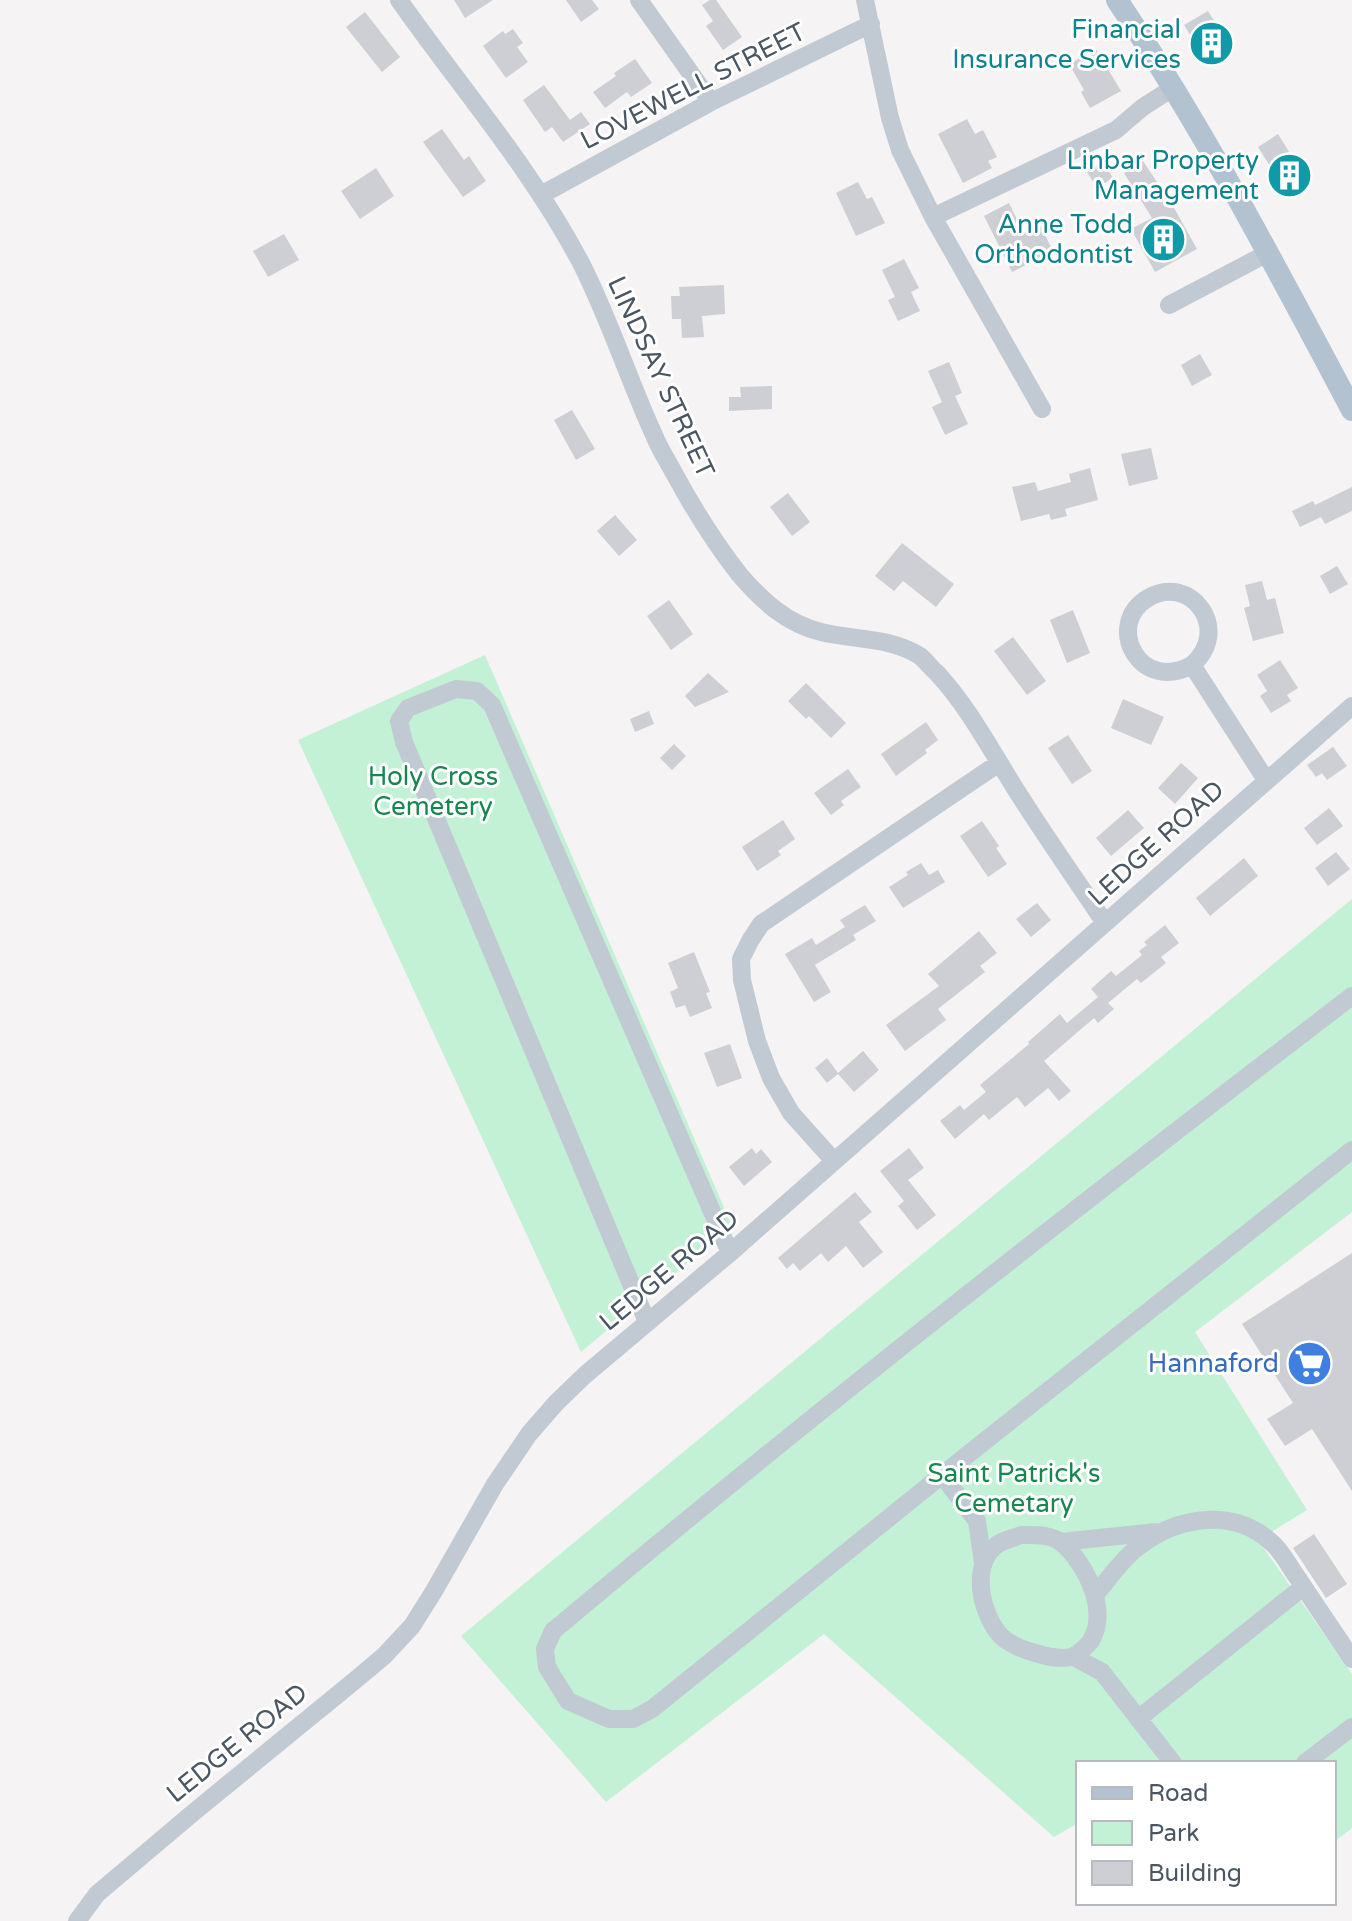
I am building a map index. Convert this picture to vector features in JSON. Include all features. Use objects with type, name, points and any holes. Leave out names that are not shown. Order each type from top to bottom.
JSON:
[{"type":"main road","points":[[1117,0],[1201,133],[1352,410]]},
{"type":"street","name":"LINDSAY STREET","points":[[399,0],[541,195],[582,266],[655,438],[692,505],[741,576],[769,605],[803,627],[884,642],[922,657],[974,719],[999,763],[1105,923]]},
{"type":"street","points":[[639,0],[711,102]]},
{"type":"street","points":[[865,0],[890,118],[900,150],[933,217],[1042,409]]},
{"type":"street","name":"LOVEWELL STREET","points":[[541,195],[711,102],[871,24]]},
{"type":"street","points":[[933,217],[1116,130],[1143,107],[1173,88]]},
{"type":"street","points":[[1169,305],[1268,253]]},
{"type":"street","points":[[1169,592],[1180,593],[1204,611],[1208,620],[1209,641],[1200,659],[1192,665],[1175,673],[1156,671],[1140,662],[1134,654],[1128,636],[1131,618],[1135,610],[1150,597],[1169,592]]},
{"type":"street","points":[[1192,665],[1266,780]]},
{"type":"street","points":[[647,1322],[404,742],[399,721],[408,708],[456,689],[477,691],[492,705],[730,1253]]},
{"type":"street","name":"LEDGE ROAD","points":[[77,1921],[97,1894],[384,1656],[412,1626],[495,1484],[529,1434],[585,1375],[730,1253],[1352,706]]},
{"type":"street","points":[[834,1161],[791,1113],[771,1078],[757,1041],[742,980],[741,959],[761,924],[999,763]]},
{"type":"street","points":[[1352,996],[1072,1211],[696,1511],[553,1631],[545,1649],[547,1667],[568,1701],[609,1719],[633,1719],[652,1709],[1352,1150]]},
{"type":"street","points":[[942,1475],[977,1521],[983,1563],[980,1588],[988,1618],[1004,1638],[1054,1658],[1074,1657],[1102,1672]]},
{"type":"street","points":[[977,1521],[1021,1535],[1043,1535],[1061,1542],[1159,1532],[1204,1519],[1239,1523],[1274,1544],[1352,1659]]},
{"type":"street","points":[[1095,1595],[1131,1553],[1159,1532]]},
{"type":"street","points":[[983,1563],[997,1545],[1021,1535]]},
{"type":"street","points":[[1061,1542],[1084,1569],[1095,1595],[1097,1622],[1090,1642],[1074,1657]]},
{"type":"street","points":[[1138,1719],[1303,1587]]},
{"type":"street","points":[[1090,1642],[1102,1672],[1171,1761]]},
{"type":"street","points":[[1308,1761],[1352,1727]]},
{"type":"green space","name":"Holy Cross Cemetery","points":[[485,655],[732,1226],[581,1352],[298,740]]},
{"type":"green space","name":"Saint Patrick's Cemetary","points":[[1352,899],[1352,1212],[1195,1332],[1307,1510],[1258,1540],[1352,1674],[1352,1828],[1336,1840],[1336,1761],[1076,1761],[1076,1824],[1054,1837],[824,1634],[606,1802],[461,1636]]},
{"type":"building","points":[[454,0],[493,0],[465,18]]},
{"type":"building","points":[[566,0],[592,0],[599,9],[581,22]]},
{"type":"building","points":[[716,0],[742,37],[723,50],[706,26],[713,21],[702,5]]},
{"type":"building","points":[[1208,11],[1229,45],[1206,60],[1184,25]]},
{"type":"building","points":[[365,12],[400,57],[382,72],[346,27]]},
{"type":"building","points":[[513,29],[523,43],[517,47],[528,62],[506,78],[483,46],[503,31],[505,34]]},
{"type":"building","points":[[1096,49],[1121,91],[1090,108],[1069,64]]},
{"type":"building","points":[[635,59],[652,83],[631,97],[627,92],[605,108],[593,92]]},
{"type":"building","points":[[544,85],[570,120],[581,112],[590,124],[563,142],[552,127],[545,132],[523,100]]},
{"type":"building","points":[[967,119],[975,134],[983,130],[997,157],[988,161],[992,168],[963,183],[938,134]]},
{"type":"building","points":[[442,129],[464,160],[469,156],[486,181],[463,197],[423,142]]},
{"type":"building","points":[[1278,134],[1307,181],[1287,193],[1258,147]]},
{"type":"building","name":"Anne Todd Orthodontist","points":[[1143,161],[1197,249],[1155,272],[1131,229],[1152,218],[1124,173]]},
{"type":"building","points":[[1103,162],[1113,178],[1097,188],[1087,172]]},
{"type":"building","points":[[376,168],[394,196],[360,219],[341,191]]},
{"type":"building","points":[[858,182],[867,199],[872,197],[885,223],[856,236],[836,193]]},
{"type":"building","points":[[1009,203],[1024,234],[1040,225],[1053,251],[1012,272],[984,216]]},
{"type":"building","points":[[284,234],[299,260],[268,277],[253,251]]},
{"type":"building","points":[[904,259],[919,288],[911,292],[920,311],[898,321],[888,300],[895,297],[882,270]]},
{"type":"building","points":[[724,285],[725,314],[702,316],[704,337],[682,338],[681,319],[672,319],[671,296],[680,296],[679,287]]},
{"type":"building","points":[[1200,354],[1212,375],[1192,386],[1181,365]]},
{"type":"building","points":[[949,362],[962,393],[955,396],[968,424],[945,435],[932,407],[942,402],[928,371]]},
{"type":"building","points":[[772,386],[772,409],[729,411],[729,397],[741,397],[740,387]]},
{"type":"building","points":[[572,410],[595,449],[576,460],[554,420]]},
{"type":"building","points":[[1151,448],[1158,479],[1129,486],[1121,454]]},
{"type":"building","points":[[1090,468],[1098,500],[1065,509],[1067,516],[1051,520],[1049,514],[1021,521],[1012,487],[1035,482],[1038,491],[1071,482],[1069,474]]},
{"type":"building","points":[[1352,487],[1352,511],[1325,524],[1321,517],[1300,527],[1292,511],[1313,501],[1315,505]]},
{"type":"building","points":[[788,493],[810,522],[792,536],[770,507]]},
{"type":"building","points":[[615,515],[637,540],[619,556],[597,531]]},
{"type":"building","points":[[902,543],[954,584],[936,607],[903,581],[894,591],[875,576]]},
{"type":"building","points":[[1337,566],[1348,584],[1330,594],[1320,576]]},
{"type":"building","points":[[1262,581],[1267,600],[1275,598],[1284,633],[1253,641],[1244,608],[1250,606],[1245,585]]},
{"type":"building","points":[[669,600],[693,634],[671,650],[647,616]]},
{"type":"building","points":[[1073,610],[1090,653],[1067,663],[1050,620]]},
{"type":"building","points":[[1013,637],[1046,681],[1027,695],[994,651]]},
{"type":"building","points":[[1280,660],[1298,688],[1287,695],[1291,701],[1271,713],[1260,696],[1267,691],[1257,675]]},
{"type":"building","points":[[708,673],[729,692],[695,707],[685,696]]},
{"type":"building","points":[[806,683],[846,723],[831,738],[788,701]]},
{"type":"building","points":[[1123,699],[1164,717],[1151,745],[1111,728]]},
{"type":"building","points":[[649,711],[654,724],[635,732],[630,719]]},
{"type":"building","points":[[926,722],[938,740],[925,750],[927,753],[896,776],[881,754]]},
{"type":"building","points":[[1068,735],[1092,771],[1072,784],[1048,748]]},
{"type":"building","points":[[674,744],[686,756],[672,770],[660,758]]},
{"type":"building","points":[[1333,747],[1347,766],[1327,780],[1322,773],[1316,777],[1307,765]]},
{"type":"building","points":[[1181,763],[1198,778],[1175,804],[1158,788]]},
{"type":"building","points":[[848,769],[861,787],[841,801],[844,805],[831,815],[814,793]]},
{"type":"building","points":[[1329,808],[1343,826],[1317,845],[1304,828]]},
{"type":"building","points":[[1128,810],[1144,828],[1111,856],[1096,838]]},
{"type":"building","points":[[783,820],[795,839],[778,851],[781,855],[757,871],[742,847]]},
{"type":"building","points":[[982,821],[1007,864],[988,877],[960,836]]},
{"type":"building","points":[[1336,852],[1350,869],[1328,886],[1315,868]]},
{"type":"building","points":[[1244,858],[1258,876],[1210,916],[1196,898]]},
{"type":"building","points":[[921,863],[929,875],[938,870],[945,882],[903,908],[889,887]]},
{"type":"building","points":[[1037,903],[1051,920],[1031,937],[1016,919]]},
{"type":"building","points":[[865,905],[876,921],[853,935],[856,940],[815,965],[831,992],[814,1002],[785,954],[812,938],[816,945],[845,927],[840,920]]},
{"type":"building","points":[[1165,925],[1179,943],[1161,957],[1166,963],[1141,983],[1137,979],[1108,1003],[1114,1009],[1098,1023],[1094,1018],[1044,1061],[1071,1091],[1059,1101],[1048,1088],[1025,1107],[1017,1097],[989,1120],[984,1114],[955,1139],[940,1121],[960,1105],[964,1110],[986,1092],[980,1085],[1060,1014],[1067,1023],[1098,997],[1091,989],[1111,971],[1116,976],[1142,955],[1139,951],[1147,945],[1144,942]]},
{"type":"building","points":[[979,931],[997,953],[980,966],[985,972],[938,1009],[946,1020],[905,1051],[886,1025],[939,986],[928,974]]},
{"type":"building","points":[[694,952],[710,992],[706,993],[712,1008],[690,1017],[685,1005],[676,1008],[670,992],[678,988],[668,963]]},
{"type":"building","points":[[730,1044],[742,1078],[717,1087],[704,1053]]},
{"type":"building","points":[[863,1051],[879,1070],[854,1092],[838,1074],[827,1083],[815,1068],[827,1058],[838,1073]]},
{"type":"building","points":[[752,1148],[756,1154],[761,1149],[772,1162],[744,1186],[729,1167]]},
{"type":"building","points":[[909,1148],[924,1168],[908,1180],[936,1215],[917,1230],[898,1206],[904,1201],[880,1171]]},
{"type":"building","points":[[855,1192],[872,1212],[859,1222],[883,1252],[863,1268],[846,1246],[828,1262],[821,1253],[800,1271],[793,1263],[787,1269],[778,1258]]},
{"type":"building","name":"Hannaford","points":[[1352,1253],[1352,1491],[1312,1429],[1285,1446],[1267,1419],[1293,1403],[1242,1324]]},
{"type":"building","points":[[1314,1534],[1347,1584],[1326,1598],[1293,1548]]},
{"type":"place","name":"Financial Insurance Services","points":[[1212,44]]},
{"type":"place","name":"Linbar Property Management","points":[[1290,175]]},
{"type":"place","name":"Anne Todd Orthodontist","points":[[1164,239]]},
{"type":"place","name":"Hannaford","points":[[1310,1363]]}]
